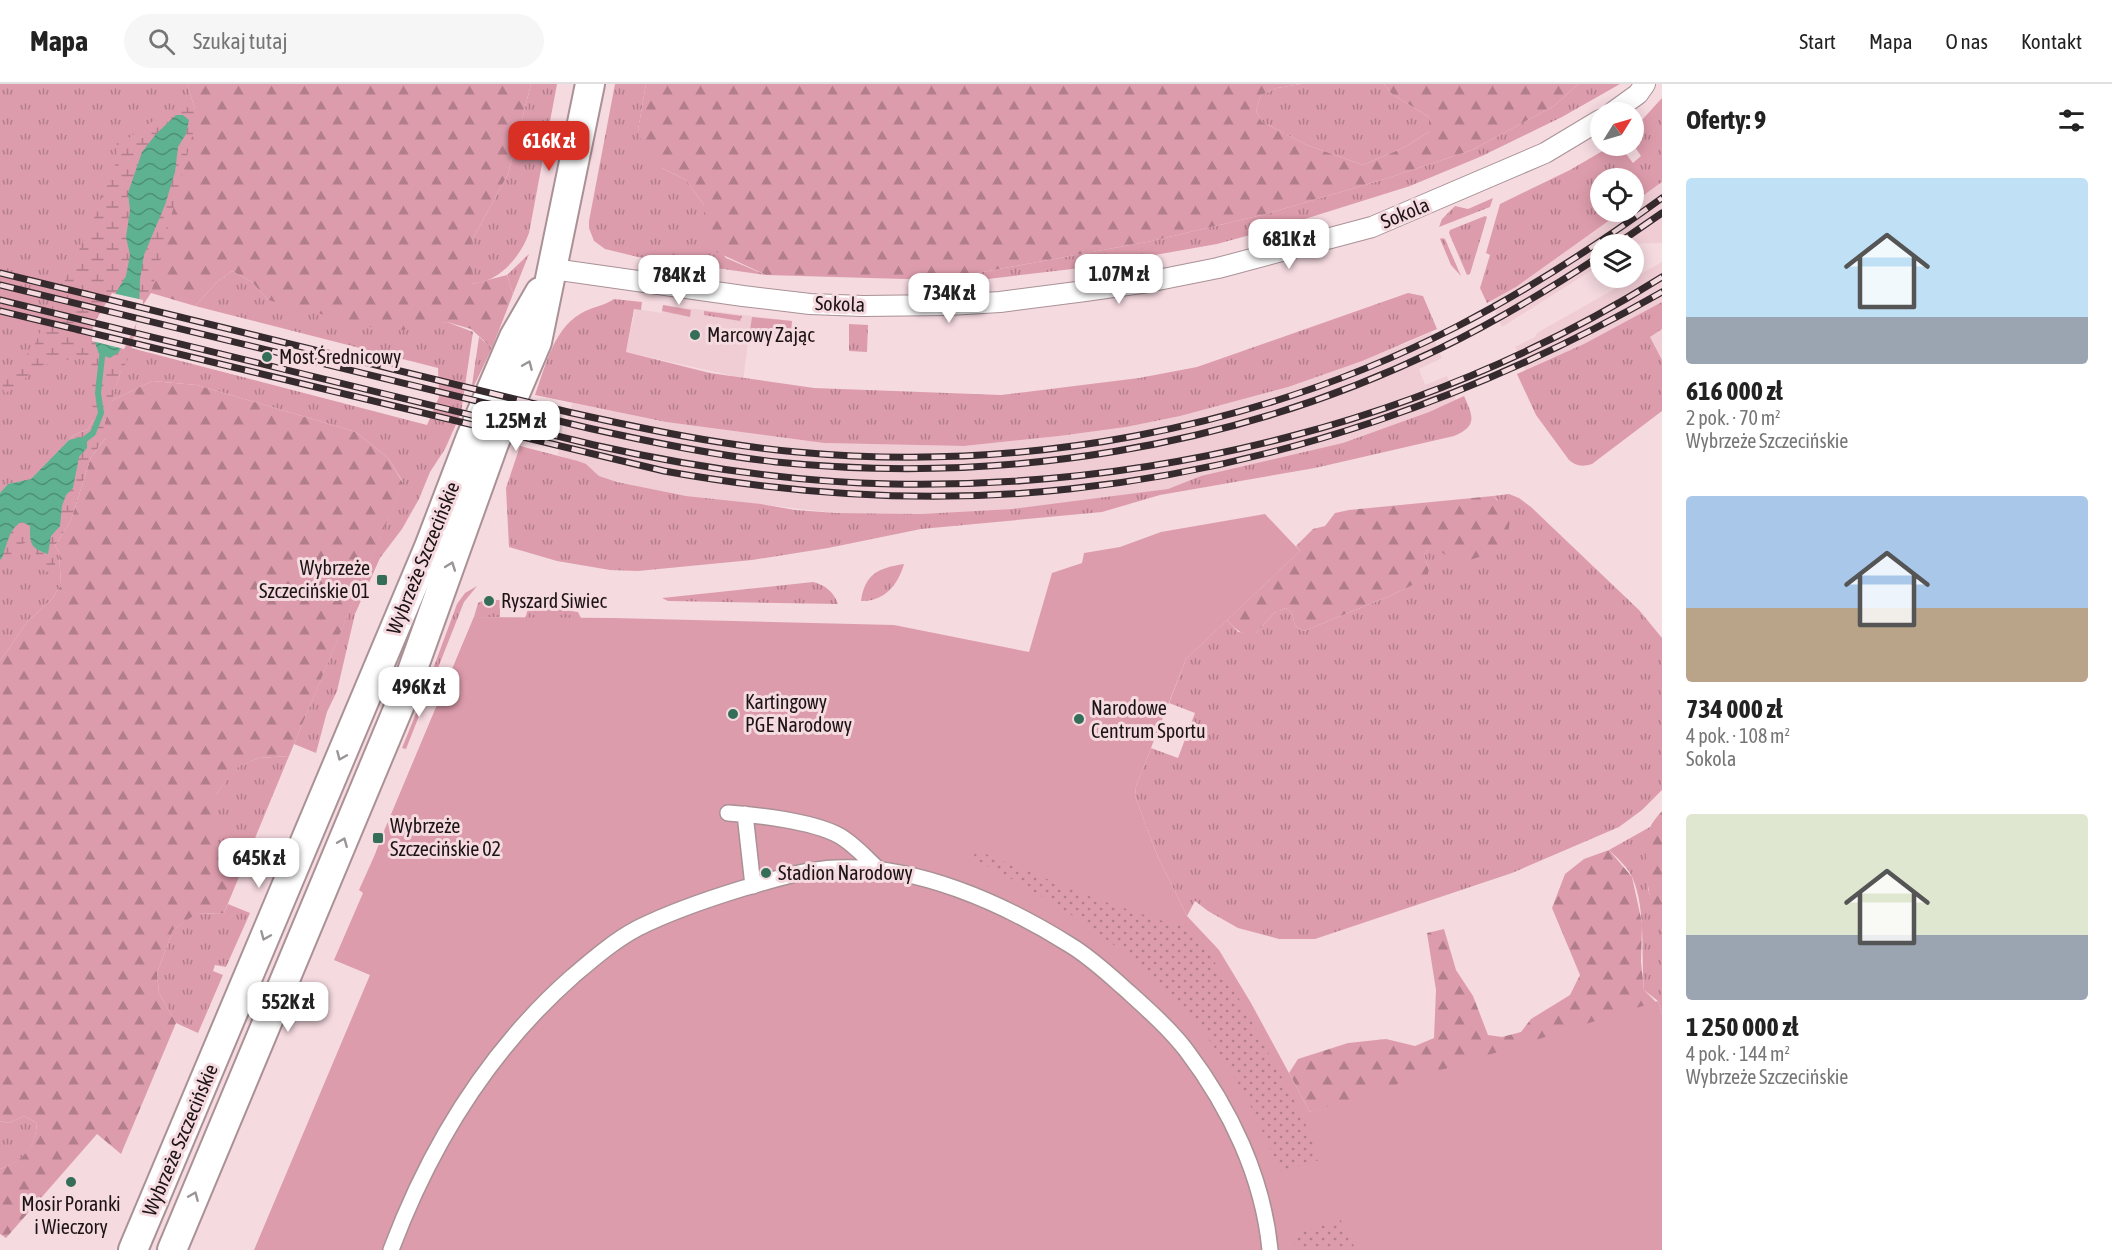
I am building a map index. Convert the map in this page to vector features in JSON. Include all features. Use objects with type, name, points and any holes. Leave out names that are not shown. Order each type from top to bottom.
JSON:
[{"type":"main road","name":"Wybrzeże Szczecińskie","points":[[172,1250],[401,702],[494,442],[537,342],[590,84]]},
{"type":"main road","name":"Wybrzeże Szczecińskie","points":[[133,1250],[429,548],[479,417],[514,337],[553,269]]},
{"type":"street","points":[[1627,102],[1638,94],[1645,84]]},
{"type":"street","name":"Sokola","points":[[553,269],[810,304],[948,305],[1000,302],[1085,291],[1148,282],[1218,268],[1371,226],[1545,153],[1590,126]]},
{"type":"street","points":[[728,813],[782,820],[837,835],[855,847],[878,868]]},
{"type":"street","points":[[745,814],[753,886]]},
{"type":"street","points":[[391,1250],[425,1169],[455,1115],[488,1068],[554,993],[594,958],[637,929],[685,908],[753,886],[780,878],[832,868],[878,868],[930,880],[985,900],[1040,928],[1072,946],[1097,965],[1152,1014],[1185,1049],[1221,1101],[1244,1150],[1257,1185],[1268,1227],[1270,1250]]},
{"type":"shaded area","points":[[1662,182],[1662,243],[1644,243],[1644,234],[1590,234],[1607,222],[1644,222],[1644,195]]},
{"type":"shaded area","points":[[1590,234],[1590,271],[1502,327],[1491,301],[1516,287]]},
{"type":"shaded area","points":[[1662,262],[1662,360],[1650,338],[1551,358],[1525,370],[1515,347],[1616,288],[1644,288],[1644,272]]},
{"type":"shaded area","points":[[663,305],[792,321],[790,341],[749,335],[743,381],[729,375],[626,352],[635,309],[662,313]]},
{"type":"shaded area","points":[[1431,332],[1442,358],[1419,369],[1425,385],[1447,376],[1456,400],[1335,449],[1146,494],[1012,509],[921,514],[836,513],[686,496],[617,482],[599,476],[585,464],[558,455],[572,403],[666,422],[824,443],[964,446],[1126,427],[1179,416],[1407,343]]},
{"type":"green space","points":[[0,84],[187,84],[195,109],[93,392],[93,420],[88,429],[74,435],[31,479],[8,484],[0,493]]},
{"type":"green space","points":[[187,84],[531,84],[508,174],[472,240],[472,284],[507,275],[513,294],[492,348],[471,329],[447,322],[390,332],[268,300],[252,282],[232,271],[217,282],[195,306],[151,293],[140,279],[195,109]]},
{"type":"green space","points":[[531,84],[557,84],[529,233],[511,264],[492,278],[472,284],[472,240],[508,174]]},
{"type":"green space","points":[[615,84],[646,84],[638,130],[662,168],[686,180],[704,205],[704,229],[726,258],[766,275],[638,257],[605,249],[594,241],[589,221]]},
{"type":"green space","points":[[646,84],[1301,84],[1277,88],[1261,95],[1256,111],[1262,122],[1307,145],[1363,165],[1403,148],[1429,132],[1429,117],[1392,94],[1384,84],[1578,84],[1554,106],[1472,150],[1385,179],[1266,214],[1152,241],[939,280],[766,275],[710,249],[704,229],[704,205],[686,180],[662,168],[643,147],[638,130]]},
{"type":"green space","points":[[1301,84],[1384,84],[1392,94],[1429,117],[1429,132],[1403,148],[1363,165],[1307,145],[1262,122],[1256,111],[1261,95],[1277,88]]},
{"type":"green space","points":[[1578,84],[1620,84],[1562,117],[1482,156],[1410,186],[1276,228],[1217,244],[1081,268],[970,281],[939,280],[1152,241],[1266,214],[1385,179],[1472,150],[1554,106]]},
{"type":"green space","points":[[1662,98],[1662,182],[1644,195],[1644,168],[1590,168],[1590,222],[1607,222],[1516,287],[1487,303],[1480,288],[1490,255],[1486,253],[1500,204],[1594,156],[1628,156],[1633,163],[1644,156],[1644,118]]},
{"type":"green space","points":[[182,106],[195,109],[193,133],[151,293],[139,311],[130,355],[120,374],[105,422],[105,439],[91,457],[71,520],[55,546],[55,566],[47,572],[36,566],[36,550],[30,541],[19,546],[11,554],[0,575],[0,493],[8,484],[31,479],[74,435],[88,429],[93,420],[90,368],[83,359],[50,363],[39,367],[14,388],[4,393],[2,381],[33,348],[94,218],[106,187],[110,183],[115,166],[117,141],[128,139],[139,129]]},
{"type":"green space","points":[[1493,198],[1490,207],[1439,227],[1442,219],[1455,206],[1468,209]]},
{"type":"green space","points":[[1487,217],[1470,274],[1467,275],[1449,233],[1450,230]]},
{"type":"green space","points":[[1440,239],[1445,239],[1461,276],[1451,265]]},
{"type":"green space","points":[[529,254],[513,294],[507,275]]},
{"type":"green space","points":[[232,271],[252,282],[268,300],[438,323],[447,322],[473,332],[461,413],[445,449],[430,472],[419,499],[402,529],[380,558],[355,614],[337,691],[327,712],[316,753],[294,744],[403,482],[388,458],[356,432],[197,385],[152,381],[111,401],[131,348],[427,425],[439,397],[438,368],[195,306],[217,282]]},
{"type":"green space","points":[[1408,293],[1423,296],[1437,329],[1362,361],[1288,387],[1180,416],[1126,427],[1059,436],[964,446],[824,443],[666,422],[535,395],[551,350],[563,330],[580,314],[614,299],[642,302],[641,310],[634,309],[626,352],[710,373],[814,388],[1001,395],[1139,378],[1197,367]]},
{"type":"green space","points":[[1662,302],[1662,329],[1650,337],[1662,360],[1662,411],[1592,464],[1582,466],[1574,464],[1536,415],[1517,374],[1584,344]]},
{"type":"green space","points":[[663,305],[691,310],[690,317],[662,311]]},
{"type":"green space","points":[[704,311],[742,316],[740,321],[704,315]]},
{"type":"green space","points":[[752,317],[792,321],[790,341],[777,339],[777,329],[769,328],[768,333],[750,330]]},
{"type":"green space","points":[[849,324],[868,325],[867,352],[849,351]]},
{"type":"green space","points":[[479,337],[492,348],[471,392]]},
{"type":"green space","points":[[152,381],[197,385],[356,432],[388,458],[403,483],[289,756],[259,758],[239,766],[216,794],[216,844],[227,861],[241,872],[224,913],[196,914],[173,930],[157,973],[159,993],[176,1023],[121,1154],[97,1134],[6,1238],[0,1234],[0,1169],[15,1162],[26,1152],[34,1140],[37,1123],[24,1116],[9,1123],[0,1121],[0,661],[27,622],[52,599],[61,585],[59,552],[55,546],[71,520],[91,457],[105,439],[105,422],[111,401]]},
{"type":"green space","points":[[1464,396],[1470,409],[1470,424],[1454,436],[1315,468],[1160,495],[1102,512],[921,529],[828,548],[752,560],[638,571],[610,570],[557,561],[509,547],[506,488],[520,446],[578,461],[586,464],[599,476],[617,482],[686,496],[795,510],[921,514],[1012,509],[1168,489],[1201,476],[1343,443],[1429,412]]},
{"type":"green space","points":[[1509,494],[1531,507],[1639,610],[1662,638],[1662,790],[1642,810],[1619,827],[1512,873],[1315,939],[1279,939],[1238,928],[1195,901],[1187,916],[1157,855],[1135,796],[1136,786],[1151,748],[1178,758],[1195,713],[1169,703],[1186,659],[1227,620],[1238,632],[1256,633],[1274,613],[1286,608],[1292,613],[1295,626],[1304,631],[1392,595],[1426,578],[1429,570],[1424,555],[1428,550],[1438,550],[1498,500],[1493,496]]},
{"type":"green space","points":[[1493,496],[1505,510],[1509,522],[1507,535],[1498,551],[1457,564],[1439,550],[1428,550],[1424,555],[1429,570],[1427,578],[1304,631],[1295,626],[1292,613],[1286,608],[1274,613],[1256,633],[1240,631],[1227,620],[1300,551],[1296,546],[1313,529],[1325,526],[1335,513]]},
{"type":"green space","name":"Stadion Narodowy","points":[[1265,514],[1300,551],[1186,659],[1136,786],[1135,796],[1157,855],[1187,916],[1219,950],[1251,1003],[1310,1112],[1658,1001],[1662,1014],[1662,1250],[254,1250],[370,975],[334,960],[363,893],[359,890],[474,617],[894,625],[1029,652],[1052,573],[1082,563],[1084,553],[1120,547],[1161,532]]},
{"type":"green space","points":[[12,531],[55,546],[59,552],[61,585],[52,599],[27,622],[0,661],[0,560]]},
{"type":"green space","points":[[904,564],[898,579],[889,591],[877,599],[861,601],[866,584],[874,574],[880,570]]},
{"type":"green space","points":[[813,582],[828,590],[838,604],[668,601],[662,598]]},
{"type":"green space","points":[[477,586],[464,602],[406,749],[402,748],[457,604],[465,593]]},
{"type":"green space","points":[[484,600],[500,600],[500,617],[478,617],[363,893],[377,849],[478,603]]},
{"type":"green space","points":[[529,605],[578,612],[581,618],[524,623]]},
{"type":"green space","points":[[289,756],[241,872],[227,861],[216,844],[216,794],[238,766],[259,758]]},
{"type":"green space","points":[[1662,811],[1662,935],[1650,897],[1646,856],[1649,830]]},
{"type":"green space","points":[[1650,827],[1647,846],[1648,889],[1662,935],[1662,1014],[1658,1001],[1644,990],[1640,904],[1637,891],[1629,871],[1609,850]]},
{"type":"green space","points":[[976,850],[1096,899],[1175,925],[1183,924],[1211,957],[1241,1002],[1302,1115],[1319,1160],[1280,1172],[1238,1082],[1205,1035],[1178,1003],[1116,947],[1082,922],[1047,899],[973,859]]},
{"type":"green space","points":[[1609,850],[1632,877],[1642,923],[1641,962],[1644,990],[1656,1002],[1662,1026],[1310,1112],[1289,1073],[1298,1059],[1348,1043],[1386,1039],[1415,1046],[1434,1038],[1436,990],[1427,933],[1444,929],[1456,970],[1473,996],[1488,1035],[1502,1037],[1521,1032],[1531,1019],[1570,995],[1580,975],[1552,908],[1565,874],[1584,859]]},
{"type":"green space","points":[[228,904],[250,913],[226,967],[215,965],[213,971],[223,975],[198,1033],[176,1023],[159,993],[157,973],[173,930],[195,914],[224,913]]},
{"type":"green space","points":[[24,1116],[37,1123],[34,1140],[22,1158],[0,1169],[0,1121],[9,1123]]},
{"type":"green space","points":[[1340,1219],[1356,1250],[1295,1250],[1293,1234]]},
{"type":"water","points":[[176,115],[183,115],[189,120],[186,134],[178,147],[175,172],[165,205],[144,255],[140,279],[139,311],[119,352],[110,358],[99,354],[95,343],[96,326],[126,276],[130,255],[126,237],[130,210],[128,193],[142,152],[156,134]]},
{"type":"water","points":[[80,437],[87,440],[87,448],[79,457],[73,488],[66,495],[62,506],[60,526],[51,536],[48,554],[34,547],[31,541],[30,526],[22,522],[11,532],[0,560],[0,493],[8,484],[31,479],[69,440]]},
{"type":"pier","points":[[112,293],[143,300],[142,312],[124,349],[92,341],[93,325]]},
{"type":"waterway","points":[[80,443],[93,433],[101,413],[98,393],[105,349]]},
{"type":"railway","points":[[0,273],[568,412],[682,436],[797,452],[882,457],[966,456],[1051,449],[1135,436],[1218,417],[1299,393],[1379,363],[1483,313],[1561,267],[1662,198]]},
{"type":"railway","points":[[1632,234],[1662,213]]},
{"type":"railway","points":[[0,285],[588,428],[682,448],[776,462],[861,468],[947,468],[1031,462],[1116,451],[1199,434],[1281,412],[1361,383],[1439,349],[1521,305],[1590,262]]},
{"type":"railway","points":[[0,300],[631,453],[779,477],[892,484],[993,482],[1093,474],[1193,458],[1292,436],[1389,407],[1483,370],[1574,327],[1662,277]]},
{"type":"railway","points":[[0,311],[664,471],[815,491],[866,495],[967,496],[1069,489],[1147,478],[1224,464],[1300,444],[1375,421],[1522,364],[1662,292]]},
{"type":"place","name":"Marcowy Zając","points":[[695,335]]},
{"type":"place","name":"Most Średnicowy","points":[[267,357]]},
{"type":"place","name":"Wybrzeże Szczecińskie 01","points":[[382,580]]},
{"type":"place","name":"Ryszard Siwiec","points":[[489,601]]},
{"type":"place","name":"Kartingowy PGE Narodowy","points":[[733,714]]},
{"type":"place","name":"Narodowe Centrum Sportu","points":[[1079,719]]},
{"type":"place","name":"Wybrzeże Szczecińskie 02","points":[[378,838]]},
{"type":"place","name":"Stadion Narodowy","points":[[766,873]]},
{"type":"place","name":"Mosir Poranki i Wieczory","points":[[71,1182]]}]
